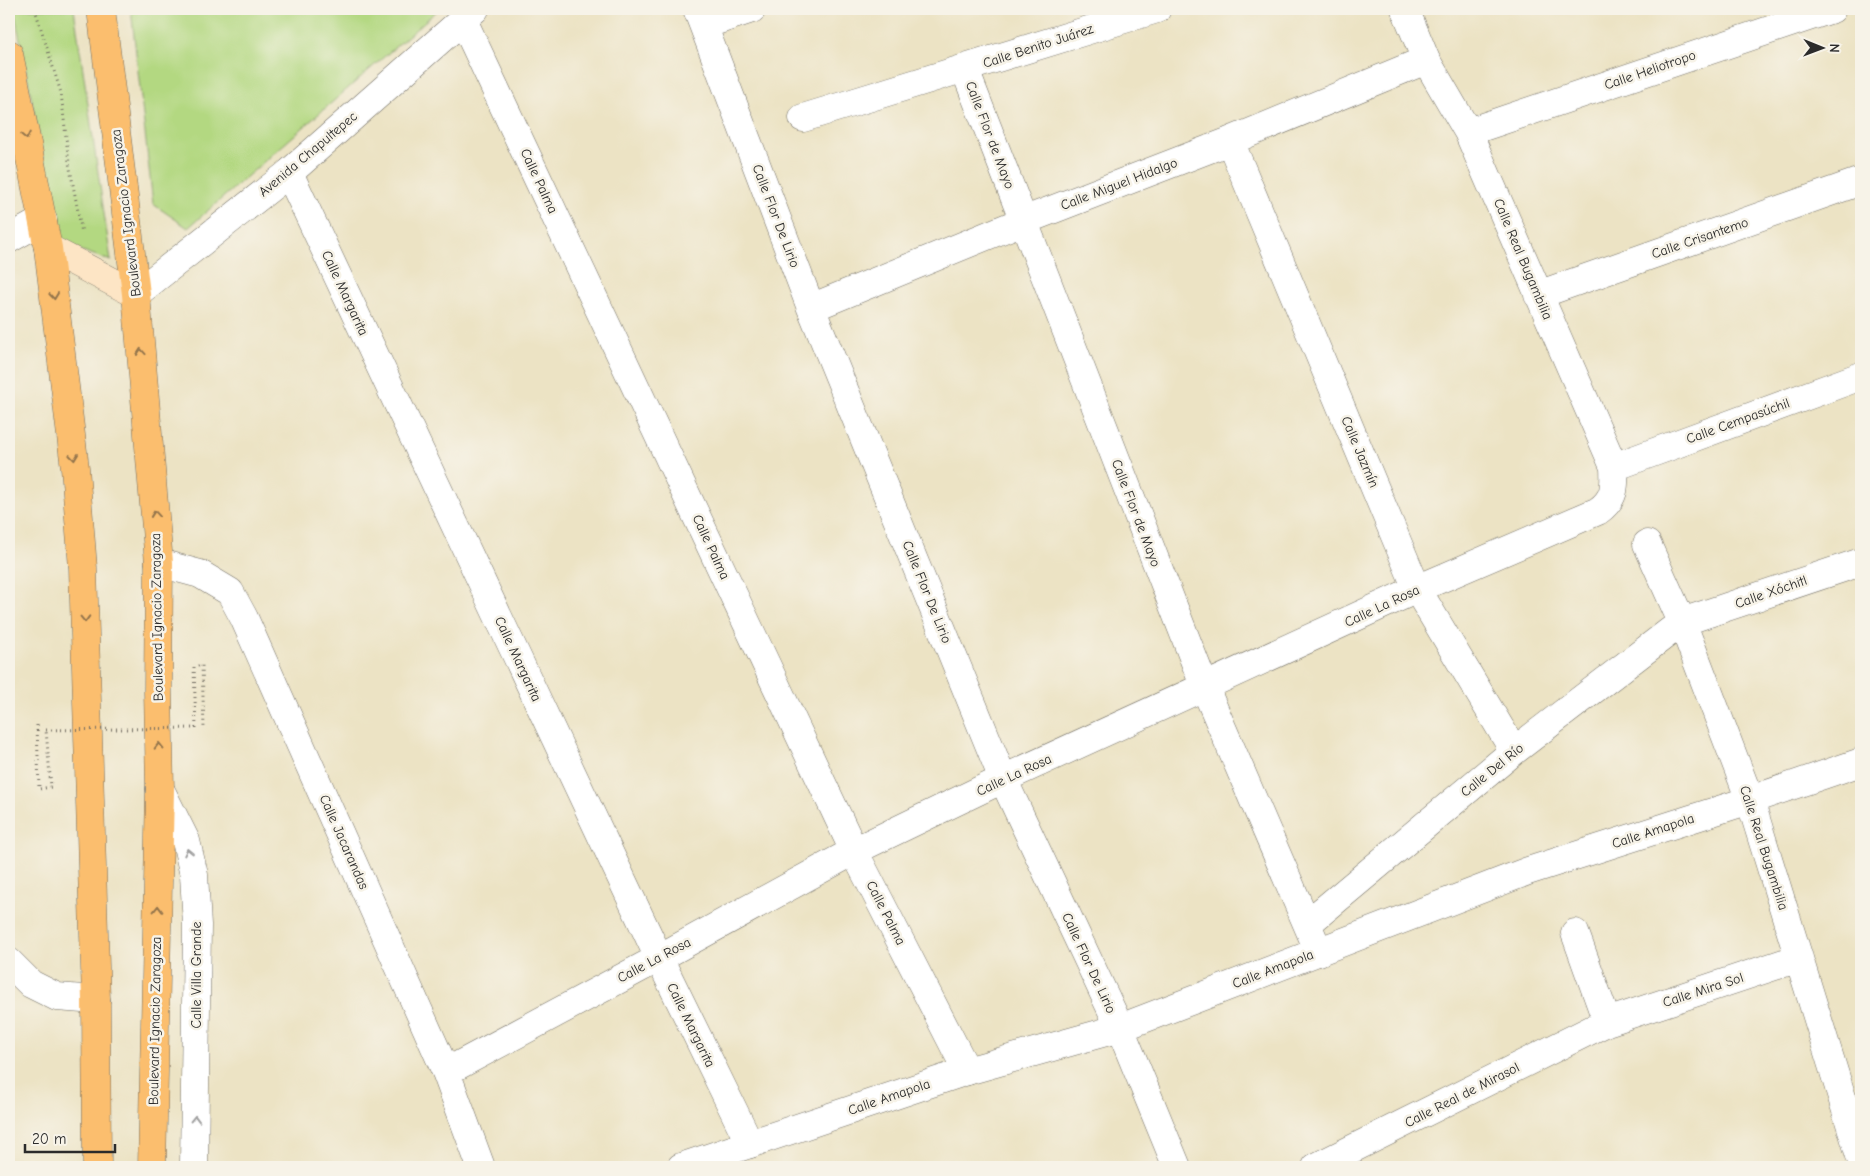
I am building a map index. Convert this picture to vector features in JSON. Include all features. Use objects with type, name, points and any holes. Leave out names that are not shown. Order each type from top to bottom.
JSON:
[{"type":"main road","name":"Boulevard Ignacio Zaragoza","points":[[100,9],[136,294],[159,563],[158,691],[160,789],[152,1167]]},
{"type":"main road","points":[[9,54],[44,220],[75,468],[83,568],[96,1000],[97,1167]]},
{"type":"main road","points":[[48,248],[136,294]]},
{"type":"street","points":[[700,17],[752,9]]},
{"type":"street","name":"Calle Benito Juárez","points":[[803,118],[965,70],[1157,9]]},
{"type":"street","name":"Calle Real Bugambilia","points":[[1404,9],[1426,60],[1468,132],[1614,467],[1614,489],[1611,498],[1607,505],[1598,511]]},
{"type":"street","name":"Calle Heliotropo","points":[[1468,132],[1832,9]]},
{"type":"street","name":"Avenida Chapultepec","points":[[136,294],[289,173],[469,14]]},
{"type":"street","name":"Calle Palma","points":[[469,14],[854,851],[967,1071]]},
{"type":"street","name":"Calle Flor De Lirio","points":[[700,17],[811,308],[1003,779],[1120,1028],[1177,1167]]},
{"type":"street","name":"Calle Miguel Hidalgo","points":[[811,308],[1022,220],[1230,141],[1426,60]]},
{"type":"street","name":"Calle Flor de Mayo","points":[[965,70],[1205,688],[1319,952]]},
{"type":"street","name":"Calle Jazmín","points":[[1230,141],[1418,589],[1514,750]]},
{"type":"street","name":"Calle Margarita","points":[[289,173],[659,958],[750,1144]]},
{"type":"street","name":"Calle Crisantemo","points":[[1538,295],[1861,181]]},
{"type":"street","points":[[9,239],[44,220]]},
{"type":"street","name":"Calle Cempasúchil","points":[[1614,467],[1861,376]]},
{"type":"street","name":"Calle La Rosa","points":[[446,1072],[854,851],[1003,779],[1418,589],[1598,511]]},
{"type":"street","name":"Calle Real Bugambilia","points":[[1648,544],[1682,622],[1750,800],[1861,1159]]},
{"type":"street","name":"Calle Xóchitl","points":[[1682,622],[1861,562]]},
{"type":"street","name":"Calle Jacarandas","points":[[159,563],[200,574],[230,592],[244,618],[446,1072],[481,1167]]},
{"type":"street","name":"Calle Del Río","points":[[1307,924],[1514,750],[1682,622]]},
{"type":"street","name":"Calle Amapola","points":[[681,1167],[967,1071],[1120,1028],[1528,871],[1750,800],[1861,762]]},
{"type":"street","name":"Calle Villa Grande","points":[[160,789],[186,841],[194,875],[197,925],[194,1167]]},
{"type":"street","points":[[1575,933],[1607,1022]]},
{"type":"street","name":"Calle Mira Sol","points":[[1607,1022],[1799,958]]},
{"type":"street","points":[[9,962],[31,984],[57,997],[96,1000]]},
{"type":"street","name":"Calle Real de Mirasol","points":[[1316,1167],[1607,1022]]},
{"type":"path","points":[[35,9],[61,94],[70,163],[83,238]]},
{"type":"path","points":[[37,725],[38,789],[51,787],[46,730],[196,728],[194,667],[202,665],[204,728]]},
{"type":"green space","points":[[14,9],[74,9],[111,261],[60,243]]},
{"type":"green space","points":[[131,9],[439,9],[188,228],[153,204]]}]
